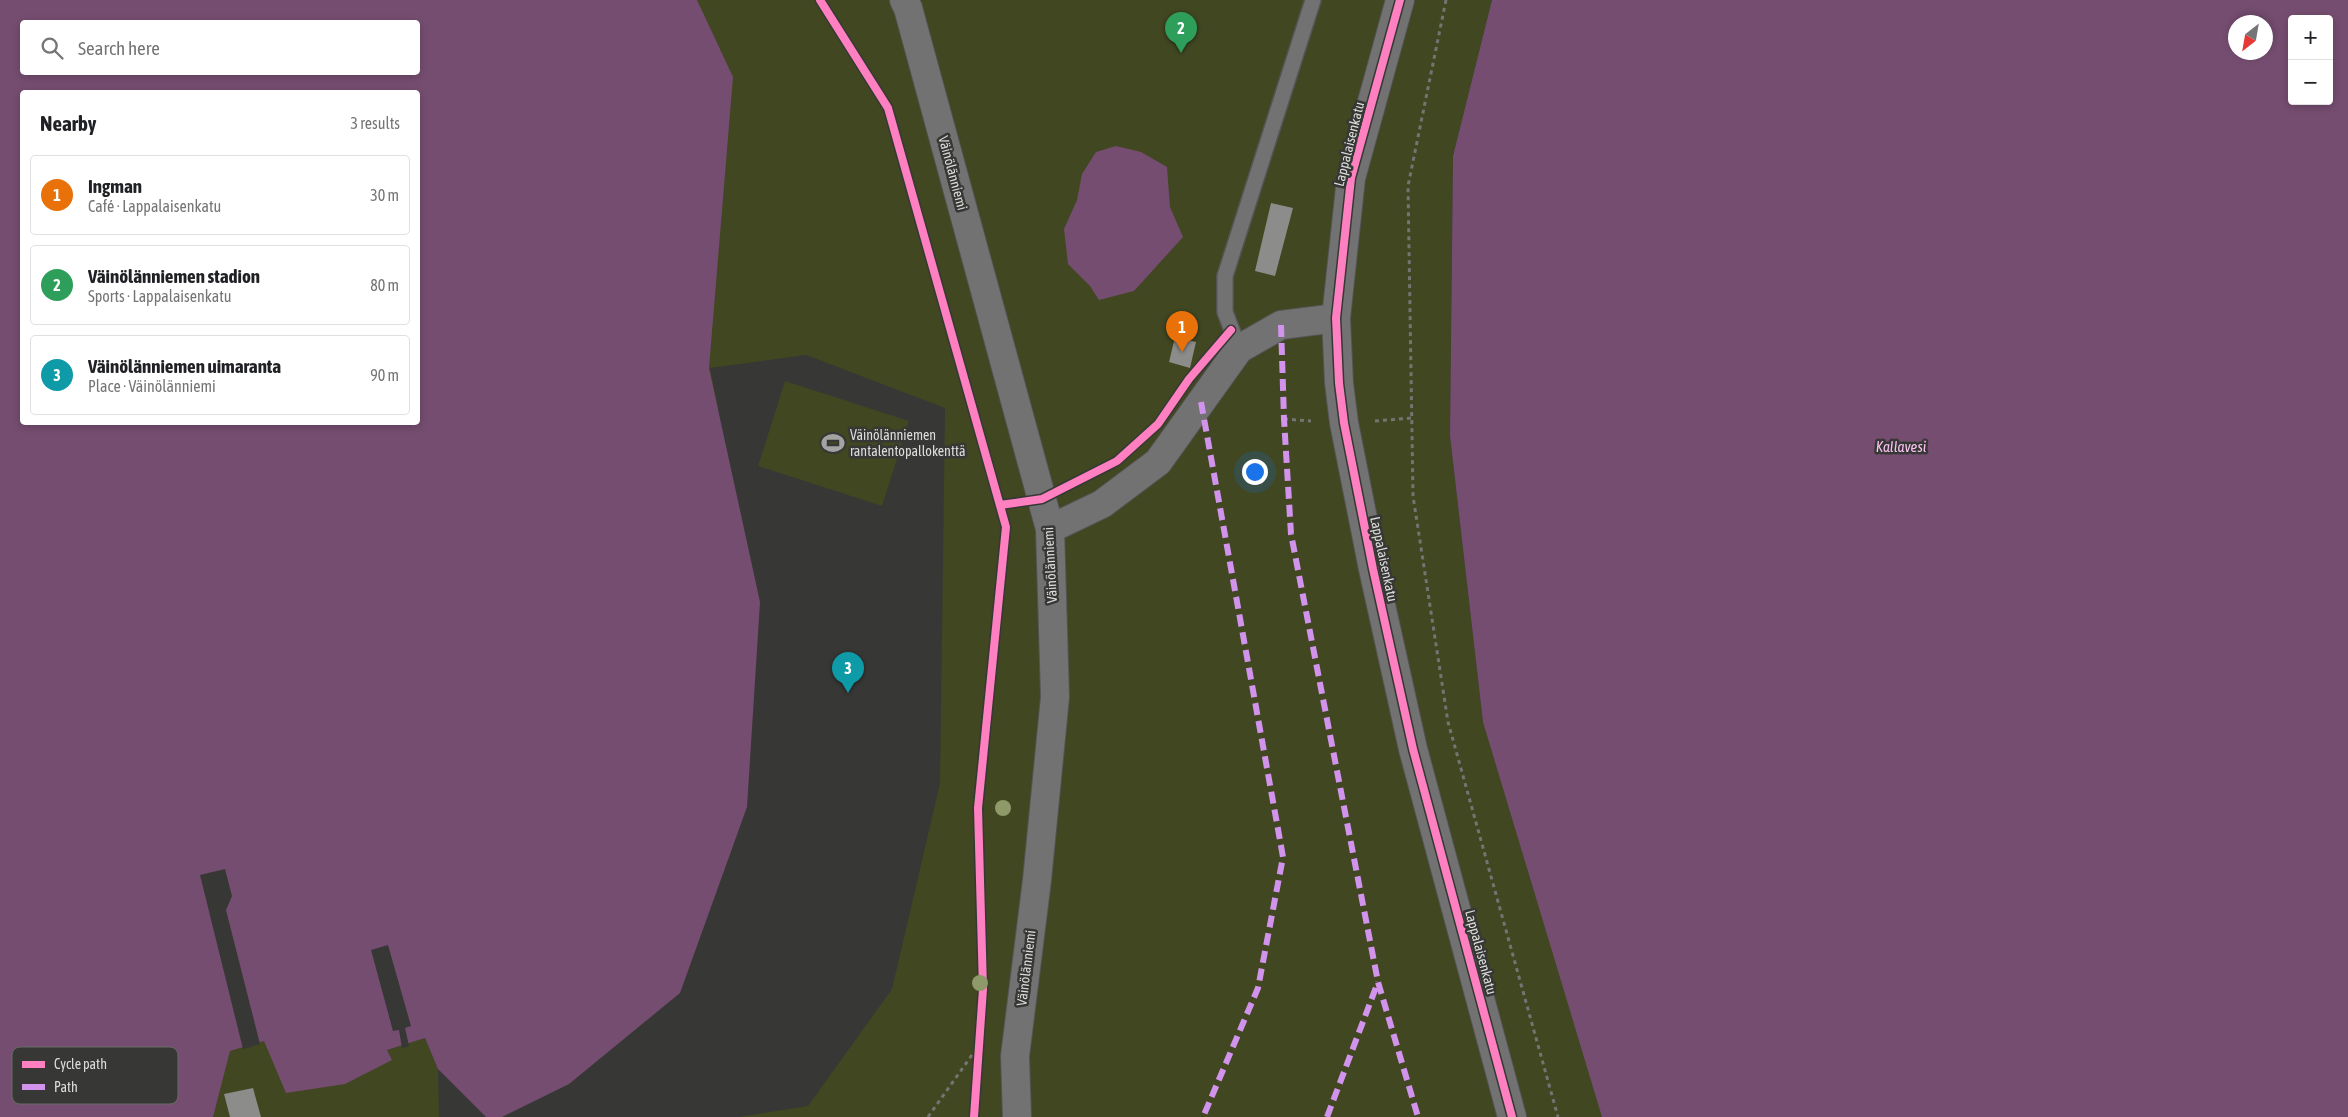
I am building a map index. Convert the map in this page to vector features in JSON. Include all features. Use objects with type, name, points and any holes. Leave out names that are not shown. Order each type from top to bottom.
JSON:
[{"type":"street","name":"Väinölänniemi","points":[[904,0],[908,8],[1050,529],[1055,697],[1037,880],[1015,1056],[1017,1117]]},
{"type":"street","name":"Lappalaisenkatu","points":[[1400,0],[1351,178],[1336,318],[1339,383],[1344,423],[1373,570],[1413,749],[1512,1117]]},
{"type":"street","points":[[1050,529],[1102,504],[1158,462],[1239,349],[1281,325],[1336,318]]},
{"type":"lane","points":[[1239,349],[1225,312],[1226,276],[1314,0]]},
{"type":"path","points":[[1446,0],[1408,186],[1413,496],[1448,722],[1558,1117]]},
{"type":"path","points":[[978,1063],[979,1036]]},
{"type":"path","points":[[928,1117],[979,1045]]},
{"type":"green space","points":[[424,0],[1492,0],[1453,156],[1450,436],[1483,722],[1759,1117],[738,1117],[808,1106],[892,989],[940,783],[945,408],[806,355],[710,368],[719,414]]},
{"type":"green space","name":"Väinölänniemen rantalentopallokenttä","points":[[785,381],[909,421],[882,506],[758,466]]},
{"type":"green space","points":[[425,1038],[438,1069],[439,1117],[213,1117],[229,1051],[264,1040],[392,1060],[386,1050]]},
{"type":"water","points":[[0,0],[697,0],[733,77],[709,368],[760,602],[747,807],[680,993],[569,1084],[502,1117],[486,1117],[438,1069],[425,1038],[387,1050],[392,1060],[345,1084],[286,1093],[264,1041],[230,1051],[213,1117],[0,1117]]},
{"type":"water","name":"Kallavesi","points":[[1492,0],[2348,0],[2348,1117],[1602,1117],[1483,722],[1450,436],[1453,156]]},
{"type":"water","points":[[1116,146],[1141,152],[1167,167],[1170,207],[1183,237],[1134,291],[1099,300],[1090,286],[1068,264],[1064,229],[1077,200],[1082,174],[1096,152]]},
{"type":"pier","points":[[225,869],[232,896],[226,910],[260,1044],[243,1049],[200,875]]},
{"type":"pier","points":[[388,945],[411,1026],[405,1028],[409,1046],[402,1048],[399,1030],[393,1031],[371,950]]},
{"type":"building","points":[[1271,203],[1293,208],[1275,276],[1255,271]]},
{"type":"building","points":[[1175,337],[1196,342],[1190,368],[1169,362]]},
{"type":"building","points":[[253,1088],[261,1117],[230,1117],[224,1094]]},
{"type":"marked path","points":[[1281,325],[1291,534],[1378,982],[1418,1117]]},
{"type":"marked path","points":[[1201,402],[1283,857],[1258,988],[1203,1117]]},
{"type":"marked path","points":[[1327,1117],[1378,982]]},
{"type":"cycle path","points":[[820,0],[888,108],[1006,527],[978,808],[983,989],[974,1117]]},
{"type":"cycle path","points":[[1400,0],[1351,178],[1336,318],[1339,383],[1344,423],[1373,569],[1413,749],[1512,1117]]},
{"type":"cycle path","points":[[1000,505],[1042,499],[1117,461],[1158,424],[1189,379],[1231,330]]},
{"type":"place","name":"Väinölänniemen stadion","points":[[1181,53]]},
{"type":"place","name":"Ingman","points":[[1182,352]]},
{"type":"place","name":"Väinölänniemen rantalentopallokenttä","points":[[833,443]]},
{"type":"place","name":"Väinölänniemen uimaranta","points":[[848,693]]}]
